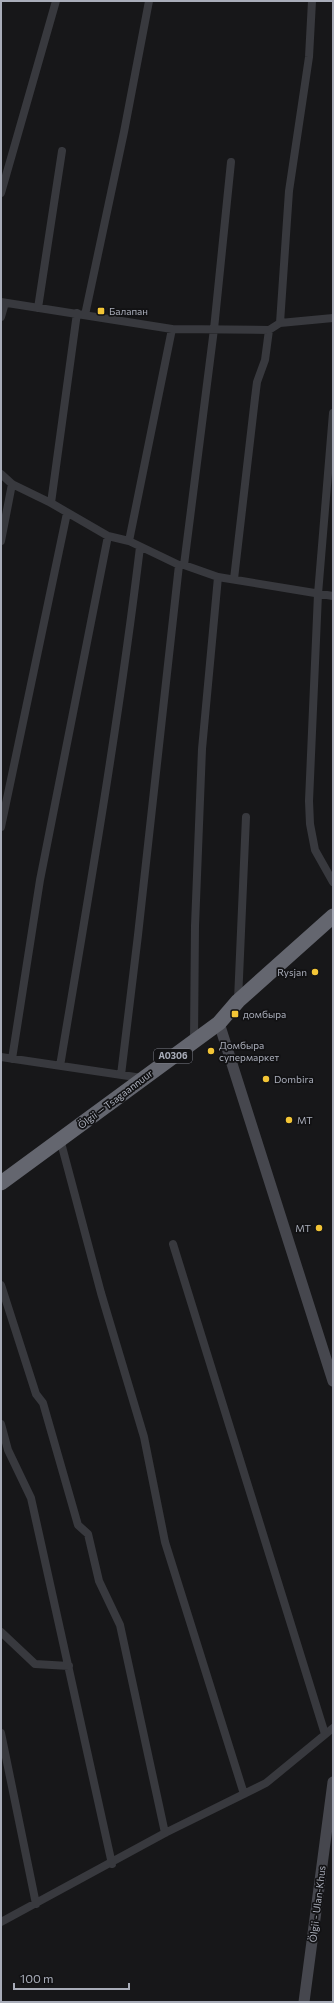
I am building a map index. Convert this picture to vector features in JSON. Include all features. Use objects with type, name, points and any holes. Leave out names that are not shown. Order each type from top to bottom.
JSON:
[{"type":"highway","name":"Ölgii — Tsagaannuur","points":[[1,1183],[142,1078],[219,1023],[238,1001],[333,916]]},
{"type":"street","points":[[1,193],[56,1]]},
{"type":"street","points":[[51,504],[81,314],[124,132],[149,1]]},
{"type":"street","points":[[280,323],[289,191],[309,57],[312,1]]},
{"type":"street","points":[[38,308],[62,151]]},
{"type":"street","points":[[121,1075],[181,565],[214,330],[231,162]]},
{"type":"street","points":[[1,317],[3,302],[172,329],[269,330],[280,323],[333,318]]},
{"type":"street","points":[[129,541],[172,329]]},
{"type":"street","points":[[234,579],[257,382],[265,360],[269,330]]},
{"type":"street","points":[[333,413],[318,594],[309,801],[310,824],[315,850],[333,882]]},
{"type":"street","points":[[1,474],[12,484],[108,536],[129,541],[181,565],[218,577],[333,596]]},
{"type":"street","points":[[1,541],[12,484]]},
{"type":"street","points":[[1,826],[67,513]]},
{"type":"street","points":[[12,1059],[40,880],[108,536]]},
{"type":"street","points":[[60,1066],[103,814],[129,636],[140,547]]},
{"type":"street","points":[[194,1040],[195,926],[202,749],[218,577]]},
{"type":"street","points":[[238,1001],[246,817]]},
{"type":"street","points":[[219,1023],[333,1381]]},
{"type":"street","points":[[1,1057],[142,1078]]},
{"type":"street","points":[[60,1139],[101,1293],[144,1437],[165,1542],[244,1794]]},
{"type":"street","points":[[173,1244],[325,1734]]},
{"type":"street","points":[[1,1285],[36,1394],[43,1403],[78,1525],[88,1534],[99,1581],[120,1624],[165,1833]]},
{"type":"street","points":[[1,1424],[8,1450],[32,1498],[112,1864]]},
{"type":"street","points":[[1,1632],[35,1664],[69,1666]]},
{"type":"street","points":[[1,1922],[112,1864],[165,1833],[266,1783],[333,1728]]},
{"type":"street","points":[[1,1734],[36,1904]]},
{"type":"street","name":"Ölgii - Ulan-Khus","points":[[304,2002],[333,1782]]},
{"type":"place","name":"Балапан","points":[[101,311]]},
{"type":"place","name":"Rysjan","points":[[315,972]]},
{"type":"place","name":"домбыра","points":[[235,1014]]},
{"type":"place","name":"Домбыра супермаркет","points":[[211,1051]]},
{"type":"place","name":"Dombira","points":[[266,1079]]},
{"type":"place","name":"МТ","points":[[289,1120]]},
{"type":"place","name":"MT","points":[[319,1228]]}]
